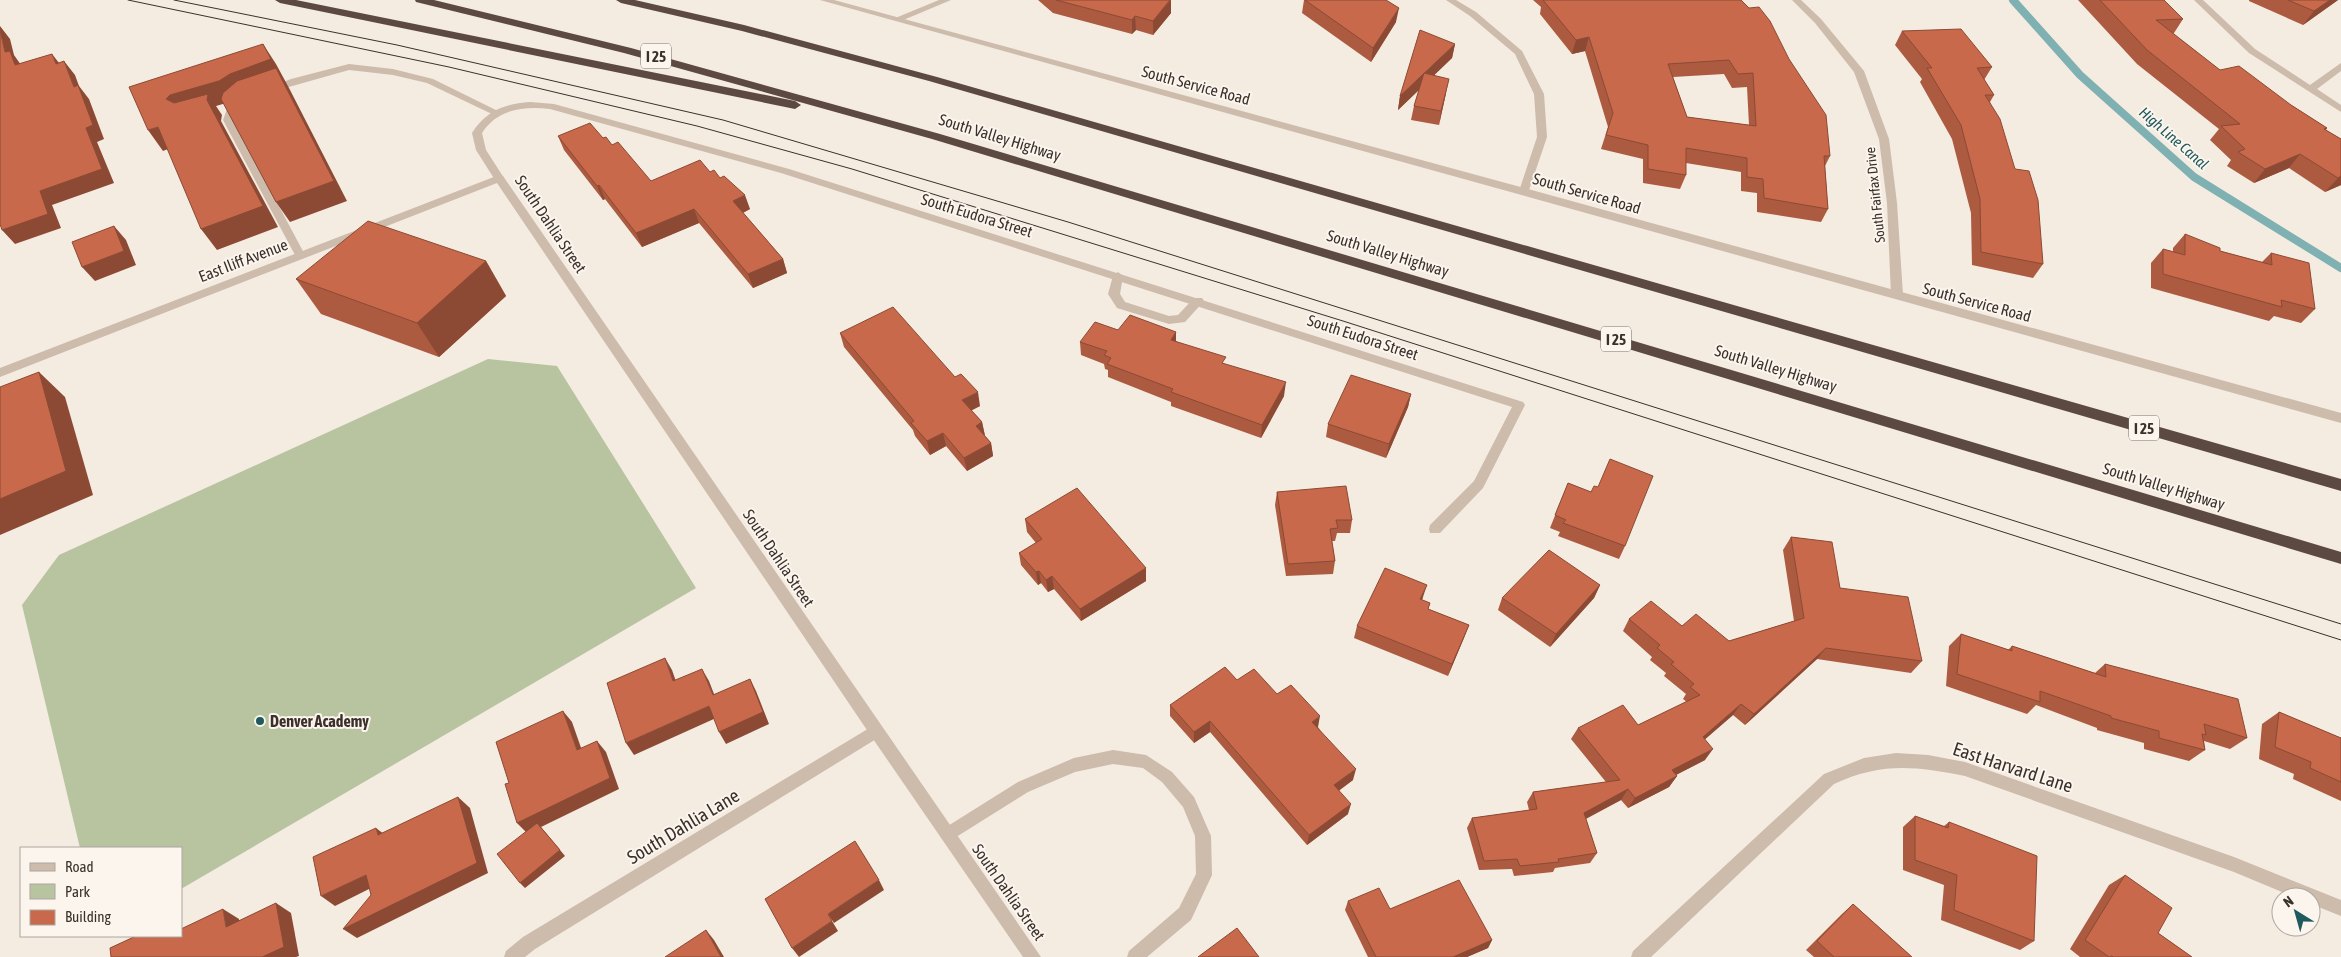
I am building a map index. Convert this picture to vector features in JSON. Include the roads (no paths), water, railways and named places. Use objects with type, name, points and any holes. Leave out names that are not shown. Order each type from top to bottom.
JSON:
[{"type":"highway","points":[[280,0],[710,89],[890,123]]},
{"type":"highway","name":"South Valley Highway","points":[[420,0],[678,62],[890,123],[1769,384],[2341,558]]},
{"type":"highway","name":"I 25","points":[[621,0],[744,28],[943,82],[2341,485]]},
{"type":"highway","points":[[648,0],[744,28]]},
{"type":"street","name":"South Service Road","points":[[824,0],[1524,191],[2341,418]]},
{"type":"street","points":[[898,19],[947,0]]},
{"type":"street","points":[[1450,0],[1473,14],[1519,53],[1539,94],[1542,137],[1524,191]]},
{"type":"street","name":"South Fairfax Drive","points":[[1796,0],[1818,21],[1859,71],[1884,139],[1892,203],[1897,296]]},
{"type":"street","points":[[2198,0],[2252,51],[2341,109]]},
{"type":"street","points":[[2311,89],[2341,66]]},
{"type":"street","points":[[263,92],[294,81],[349,67],[393,72],[430,81],[496,113]]},
{"type":"street","points":[[247,98],[230,111],[228,120],[300,255]]},
{"type":"street","name":"South Eudora Street","points":[[499,178],[481,150],[477,134],[482,123],[496,113],[514,106],[533,103],[551,106],[785,171],[1198,301],[1519,405],[1479,484],[1435,529]]},
{"type":"street","points":[[219,110],[238,105]]},
{"type":"street","name":"East Iliff Avenue","points":[[0,373],[499,178]]},
{"type":"street","name":"South Dahlia Street","points":[[499,178],[876,731],[1033,957]]},
{"type":"street","points":[[1118,276],[1114,294],[1121,304],[1169,320],[1181,319],[1198,301]]},
{"type":"street","name":"South Dahlia Lane","points":[[512,957],[537,938],[876,731]]},
{"type":"street","points":[[948,834],[1023,787],[1074,765],[1113,757],[1146,762],[1168,777],[1189,802],[1203,836],[1204,875],[1185,914],[1135,957]]},
{"type":"street","name":"East Harvard Lane","points":[[1639,957],[1829,779],[1854,767],[1899,759],[1920,760],[1965,769],[2234,865],[2341,908]]},
{"type":"waterway","name":"High Line Canal","points":[[2013,0],[2080,75],[2194,177],[2341,268]]},
{"type":"tram line","points":[[128,0],[449,67],[697,126],[852,169],[1343,321],[2341,640]]},
{"type":"tram line","points":[[174,0],[397,45],[723,120],[1068,222],[2341,624]]},
{"type":"place","name":"Denver Academy","points":[[260,721]]}]
